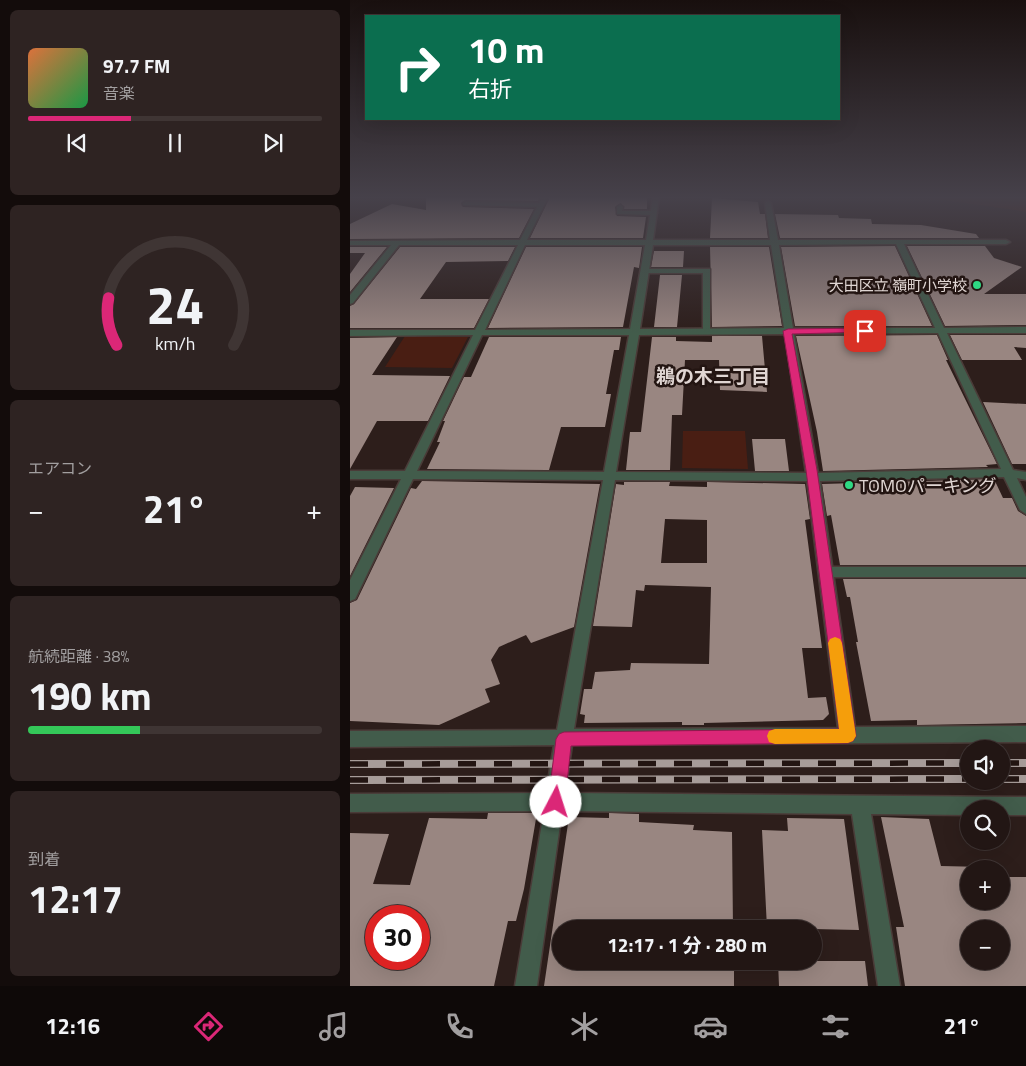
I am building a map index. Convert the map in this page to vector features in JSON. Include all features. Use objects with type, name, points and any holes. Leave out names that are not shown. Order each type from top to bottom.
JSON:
[{"type":"street","points":[[350,301],[397,243]]},
{"type":"street","points":[[350,595],[522,243]]},
{"type":"street","points":[[526,986],[556,802],[564,739],[650,243]]},
{"type":"street","points":[[773,243],[812,477],[848,736]]},
{"type":"street","points":[[899,243],[1026,510]]},
{"type":"street","points":[[350,333],[1026,330]]},
{"type":"street","points":[[350,475],[812,477],[1008,473],[1026,476]]},
{"type":"street","points":[[350,739],[564,739],[1026,734]]},
{"type":"street","points":[[350,803],[556,802],[1026,806]]},
{"type":"street","points":[[860,806],[889,986]]},
{"type":"lane","points":[[645,271],[707,271],[707,331]]},
{"type":"lane","points":[[825,572],[1026,572]]},
{"type":"shaded area","points":[[405,336],[468,337],[452,368],[385,367]]},
{"type":"shaded area","points":[[683,431],[745,431],[748,469],[682,468]]},
{"type":"building","points":[[895,246],[932,326],[795,326],[781,247]]},
{"type":"building","name":"大田区立 嶺町小学校","points":[[907,246],[985,246],[994,258],[1022,267],[984,294],[1026,294],[1026,325],[945,326]]},
{"type":"building","points":[[350,247],[387,247],[350,292],[350,274],[365,253],[350,253]]},
{"type":"building","points":[[400,247],[515,247],[508,261],[446,262],[420,299],[489,299],[474,328],[350,328],[350,306],[354,304]]},
{"type":"building","points":[[526,247],[642,247],[639,268],[634,267],[623,327],[488,328]]},
{"type":"building","points":[[710,247],[769,247],[782,326],[712,327]]},
{"type":"building","points":[[654,251],[684,251],[683,267],[651,267]]},
{"type":"building","points":[[660,275],[682,275],[677,327],[654,327]]},
{"type":"building","points":[[937,335],[948,360],[946,360],[997,464],[986,465],[988,467],[823,471],[817,432],[796,336]]},
{"type":"building","points":[[950,335],[1026,335],[1026,348],[1014,347],[1022,360],[962,360]]},
{"type":"building","points":[[712,336],[762,336],[767,392],[720,390],[719,360],[685,360],[682,415],[672,415],[670,470],[626,470],[630,432],[641,432],[652,337],[676,337],[676,341],[712,342]]},
{"type":"building","points":[[397,337],[372,375],[450,376],[428,421],[377,421],[350,469],[350,338]]},
{"type":"building","points":[[489,337],[621,337],[619,350],[614,350],[606,394],[611,394],[605,427],[561,427],[549,470],[427,469],[440,442],[437,442],[445,421],[443,421],[464,377],[471,377]]},
{"type":"building","points":[[983,402],[1026,404],[1026,464],[1012,464]]},
{"type":"building","points":[[752,439],[785,439],[789,471],[755,471]]},
{"type":"building","points":[[994,479],[1003,498],[1012,498],[1018,511],[1026,516],[1026,565],[840,565],[831,515],[827,516],[822,484]]},
{"type":"building","points":[[422,481],[600,484],[574,627],[531,643],[526,635],[499,647],[491,660],[500,684],[485,689],[490,702],[439,725],[350,721],[350,603],[357,600],[411,488],[416,489]]},
{"type":"building","points":[[624,482],[670,482],[669,486],[707,487],[707,482],[805,484],[810,519],[805,520],[822,648],[802,648],[808,698],[826,697],[829,714],[823,720],[704,723],[704,725],[682,725],[682,722],[584,723],[585,715],[580,714],[584,689],[592,689],[595,672],[630,670],[631,663],[709,664],[711,587],[645,585],[644,591],[636,590],[632,627],[593,626],[616,484],[624,485]],"holes":[[[665,519],[707,520],[707,563],[661,563]]]},
{"type":"building","points":[[355,487],[394,488],[350,576],[350,496]]},
{"type":"building","points":[[843,579],[1026,579],[1026,723],[917,725],[917,720],[871,721],[856,642],[858,642],[850,597],[847,597]]},
{"type":"building","points":[[488,813],[537,813],[524,889],[516,921],[508,921],[494,986],[350,986],[350,833],[389,834],[373,884],[410,885],[429,818],[487,819]]},
{"type":"building","points":[[609,813],[639,814],[639,822],[694,825],[693,830],[732,832],[733,920],[554,920],[569,817],[609,818]]},
{"type":"building","points":[[881,817],[929,819],[941,866],[960,866],[960,910],[1010,910],[1010,877],[1026,877],[1026,986],[905,986],[896,927],[904,927]]},
{"type":"building","points":[[787,818],[844,819],[859,930],[822,929],[822,920],[767,920],[762,830],[788,831]]},
{"type":"building","points":[[552,932],[552,970],[734,970],[734,986],[544,986]]},
{"type":"building","points":[[822,961],[865,961],[868,986],[779,986],[778,970],[822,970]]},
{"type":"railway","points":[[350,764],[960,763]]},
{"type":"railway","points":[[1010,763],[1026,763]]},
{"type":"railway","points":[[350,780],[960,779]]},
{"type":"railway","points":[[1010,779],[1026,779]]},
{"type":"slow traffic","points":[[775,736],[848,736],[835,643]]},
{"type":"place","name":"大田区立 嶺町小学校","points":[[977,285]]},
{"type":"place","name":"TOMOパーキング","points":[[849,485]]},
{"type":"district","name":"鵜の木三丁目","points":[[713,375]]},
{"type":"route","points":[[556,802],[564,739],[848,736],[812,470],[788,331],[865,331]]}]
